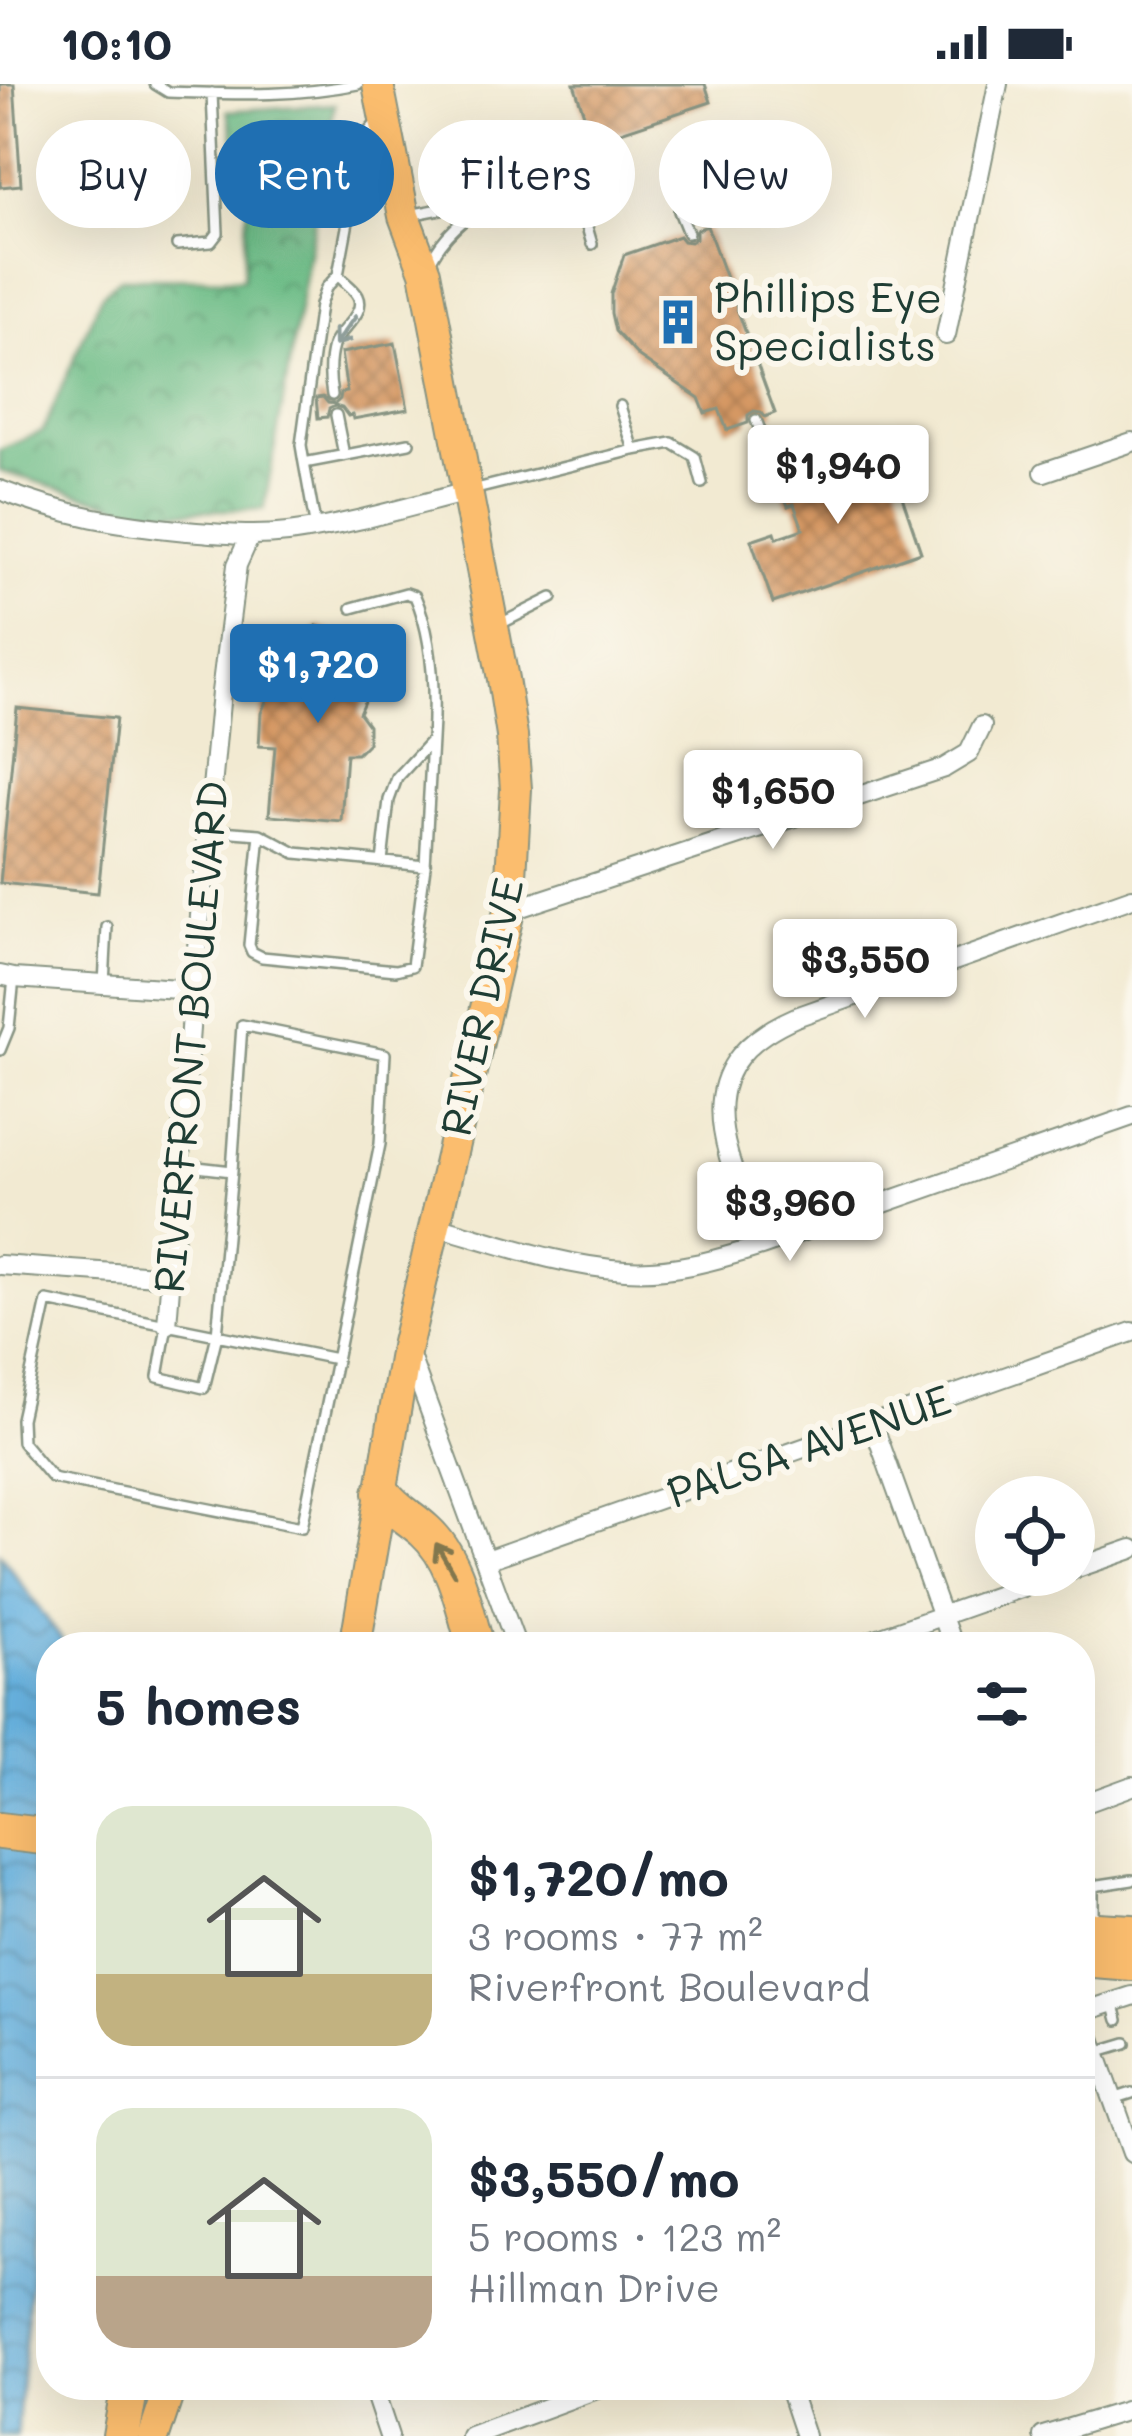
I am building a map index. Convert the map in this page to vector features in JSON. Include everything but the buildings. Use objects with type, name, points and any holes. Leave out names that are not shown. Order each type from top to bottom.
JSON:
[{"type":"highway","points":[[382,1492],[392,1507],[424,1530],[441,1550],[454,1573],[472,1632]]},
{"type":"highway","points":[[4,1824],[36,1817]]},
{"type":"highway","points":[[4,1824],[36,1834]]},
{"type":"highway","points":[[4,1824],[36,1840]]},
{"type":"highway","points":[[1095,1938],[1132,1933]]},
{"type":"highway","points":[[1095,1945],[1132,1962]]},
{"type":"highway","points":[[122,2436],[128,2400]]},
{"type":"main road","name":"RIVER DRIVE","points":[[358,1632],[406,1347],[508,910],[516,789],[493,627],[425,272],[404,216],[378,84]]},
{"type":"main road","points":[[154,2436],[166,2400]]},
{"type":"street","points":[[946,335],[998,84]]},
{"type":"street","points":[[1044,472],[1132,442]]},
{"type":"street","points":[[0,490],[57,511],[103,521],[250,536],[316,529],[466,492]]},
{"type":"street","name":"RIVERFRONT BOULEVARD","points":[[167,1325],[208,830],[237,565],[250,536]]},
{"type":"street","points":[[508,910],[944,768],[969,753],[982,726]]},
{"type":"street","points":[[760,1246],[723,1139],[720,1107],[726,1074],[744,1049],[768,1029],[796,1016],[1132,898]]},
{"type":"street","points":[[7,976],[194,990]]},
{"type":"street","points":[[436,1226],[583,1265],[674,1268],[760,1246],[1132,1116]]},
{"type":"street","points":[[0,1265],[171,1277]]},
{"type":"street","name":"PALSA AVENUE","points":[[486,1560],[1132,1332]]},
{"type":"street","points":[[406,1347],[512,1632]]},
{"type":"street","points":[[873,1424],[948,1632]]},
{"type":"street","points":[[1095,1562],[1132,1549]]},
{"type":"street","points":[[896,1632],[998,1596]]},
{"type":"street","points":[[1095,1799],[1132,1786]]},
{"type":"street","points":[[1096,2052],[1122,2096],[1132,2153]]},
{"type":"street","points":[[377,2400],[389,2436]]},
{"type":"street","points":[[470,2436],[567,2400]]},
{"type":"street","points":[[793,2400],[805,2436]]},
{"type":"street","points":[[1042,2436],[1132,2409]]},
{"type":"lane","points":[[155,84],[168,92],[274,95],[358,84]]},
{"type":"lane","points":[[177,245],[211,242],[218,233],[212,93]]},
{"type":"lane","points":[[316,529],[301,445],[320,305],[326,288],[338,275],[364,137],[384,116]]},
{"type":"lane","points":[[404,216],[418,213]]},
{"type":"lane","points":[[425,272],[440,243],[455,228]]},
{"type":"lane","points":[[587,228],[592,244]]},
{"type":"lane","points":[[686,228],[688,233]]},
{"type":"lane","points":[[332,395],[329,369],[334,341],[360,305],[358,296],[338,275]]},
{"type":"lane","points":[[620,406],[634,450]]},
{"type":"lane","points":[[336,415],[344,455]]},
{"type":"lane","points":[[756,420],[771,458]]},
{"type":"lane","points":[[304,463],[409,443]]},
{"type":"lane","points":[[466,492],[671,443],[694,458],[703,483]]},
{"type":"lane","points":[[260,834],[252,952],[262,957],[410,968],[425,866],[433,670],[415,596],[406,593],[352,608]]},
{"type":"lane","points":[[493,627],[552,598]]},
{"type":"lane","points":[[382,862],[389,800],[397,778],[432,740]]},
{"type":"lane","points":[[208,830],[260,834],[296,853],[425,866]]},
{"type":"lane","points":[[104,984],[107,928]]},
{"type":"lane","points":[[0,1049],[9,1028],[7,976]]},
{"type":"lane","points":[[167,1325],[158,1377],[204,1388],[217,1335],[242,1024],[385,1054],[380,1144],[302,1527],[52,1478],[22,1442],[21,1419],[47,1301],[167,1325],[217,1335],[336,1359]]},
{"type":"lane","points":[[180,1166],[232,1171]]},
{"type":"lane","points":[[1095,1886],[1132,1880]]},
{"type":"lane","points":[[1096,2052],[1126,2043]]},
{"type":"green space","points":[[335,104],[332,120],[230,120],[228,111]]},
{"type":"green space","points":[[246,228],[313,228],[264,509],[141,512],[0,471],[0,450],[43,431],[101,296],[120,278],[243,279]]},
{"type":"water","points":[[0,1554],[56,1632],[36,1632],[36,1816],[31,1834],[36,1883],[36,2216],[16,2436],[0,2436]]},
{"type":"place","name":"Phillips Eye Specialists","points":[[678,322]]}]
